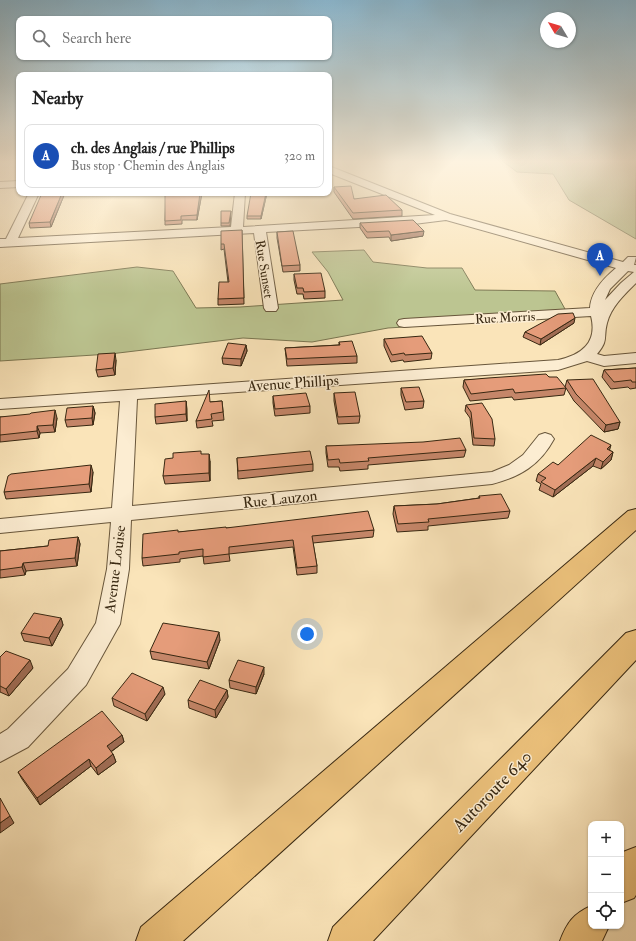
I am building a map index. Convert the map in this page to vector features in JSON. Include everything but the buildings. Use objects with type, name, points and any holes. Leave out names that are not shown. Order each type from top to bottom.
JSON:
[{"type":"main road","points":[[155,941],[636,517]]},
{"type":"main road","name":"Autoroute 640","points":[[347,941],[636,642]]},
{"type":"main road","points":[[624,881],[636,865]]},
{"type":"main road","points":[[579,941],[588,929]]},
{"type":"street","points":[[5,243],[27,206]]},
{"type":"street","points":[[237,230],[239,206]]},
{"type":"street","points":[[421,206],[446,216],[458,224],[494,237],[631,274]]},
{"type":"street","points":[[5,243],[414,221],[446,216]]},
{"type":"street","name":"Rue Sunset","points":[[260,230],[271,308]]},
{"type":"street","name":"Avenue Phillips","points":[[0,404],[129,394],[544,367],[566,364],[584,356],[592,350],[598,342],[600,316],[596,304],[600,293],[631,274],[636,255]]},
{"type":"street","name":"Rue Morris","points":[[404,323],[600,316]]},
{"type":"street","points":[[584,356],[604,361],[636,358]]},
{"type":"street","name":"Avenue Louise","points":[[0,749],[18,738],[77,678],[108,624],[118,569],[129,394]]},
{"type":"street","name":"Rue Lauzon","points":[[0,526],[492,478],[509,473],[521,466],[536,453],[544,439]]},
{"type":"green space","points":[[579,206],[636,206],[636,239]]},
{"type":"green space","points":[[364,250],[373,262],[427,268],[462,268],[475,290],[555,291],[565,309],[546,318],[388,328],[312,342],[243,338],[110,354],[0,361],[0,284],[137,267],[173,271],[196,308],[240,307],[343,300],[328,272],[312,252]]},
{"type":"place","name":"ch. des Anglais / rue Phillips","points":[[600,276]]}]
